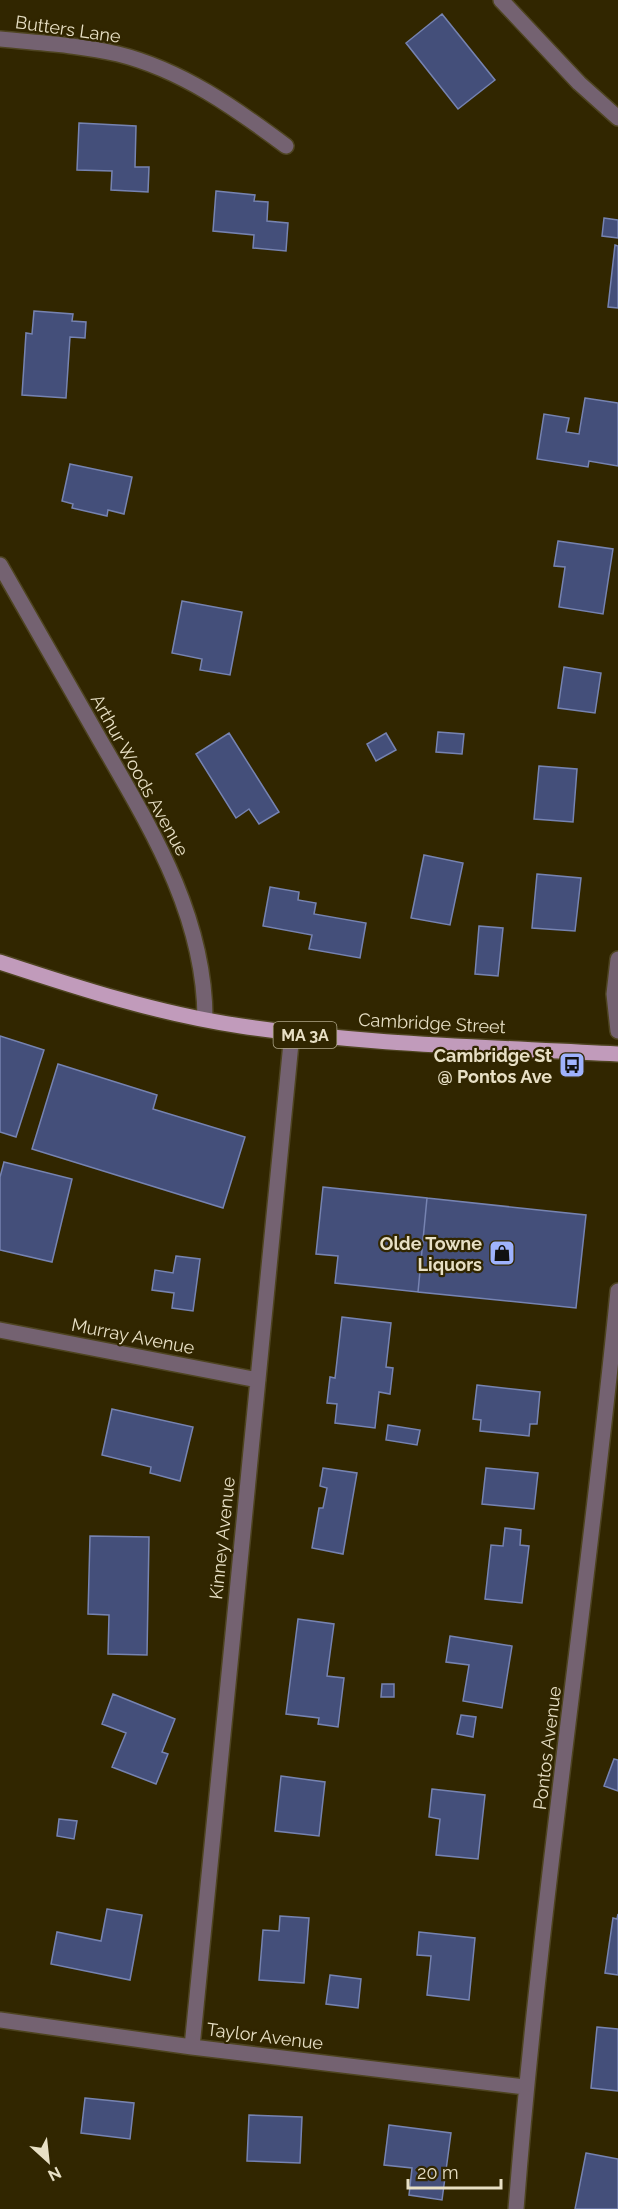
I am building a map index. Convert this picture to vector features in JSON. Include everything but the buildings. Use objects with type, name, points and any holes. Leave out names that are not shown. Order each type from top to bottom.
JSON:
[{"type":"main road","name":"Cambridge Street","points":[[0,962],[115,999],[205,1019],[292,1033],[618,1054]]},
{"type":"street","points":[[501,0],[579,83],[618,118]]},
{"type":"street","name":"Butters Lane","points":[[0,39],[118,54],[163,70],[223,99],[286,146]]},
{"type":"street","name":"Arthur Woods Avenue","points":[[0,565],[149,826],[172,875],[189,919],[201,964],[205,1019]]},
{"type":"street","points":[[618,959],[614,994],[618,1031]]},
{"type":"street","name":"Kinney Avenue","points":[[192,2047],[292,1033]]},
{"type":"street","name":"Pontos Avenue","points":[[516,2209],[525,2087],[572,1708],[618,1292]]},
{"type":"street","name":"Murray Avenue","points":[[0,1330],[258,1380]]},
{"type":"street","name":"Taylor Avenue","points":[[0,2020],[192,2047],[525,2087]]},
{"type":"place","name":"Cambridge St @ Pontos Ave","points":[[572,1065]]},
{"type":"place","name":"Olde Towne Liquors","points":[[502,1253]]}]
